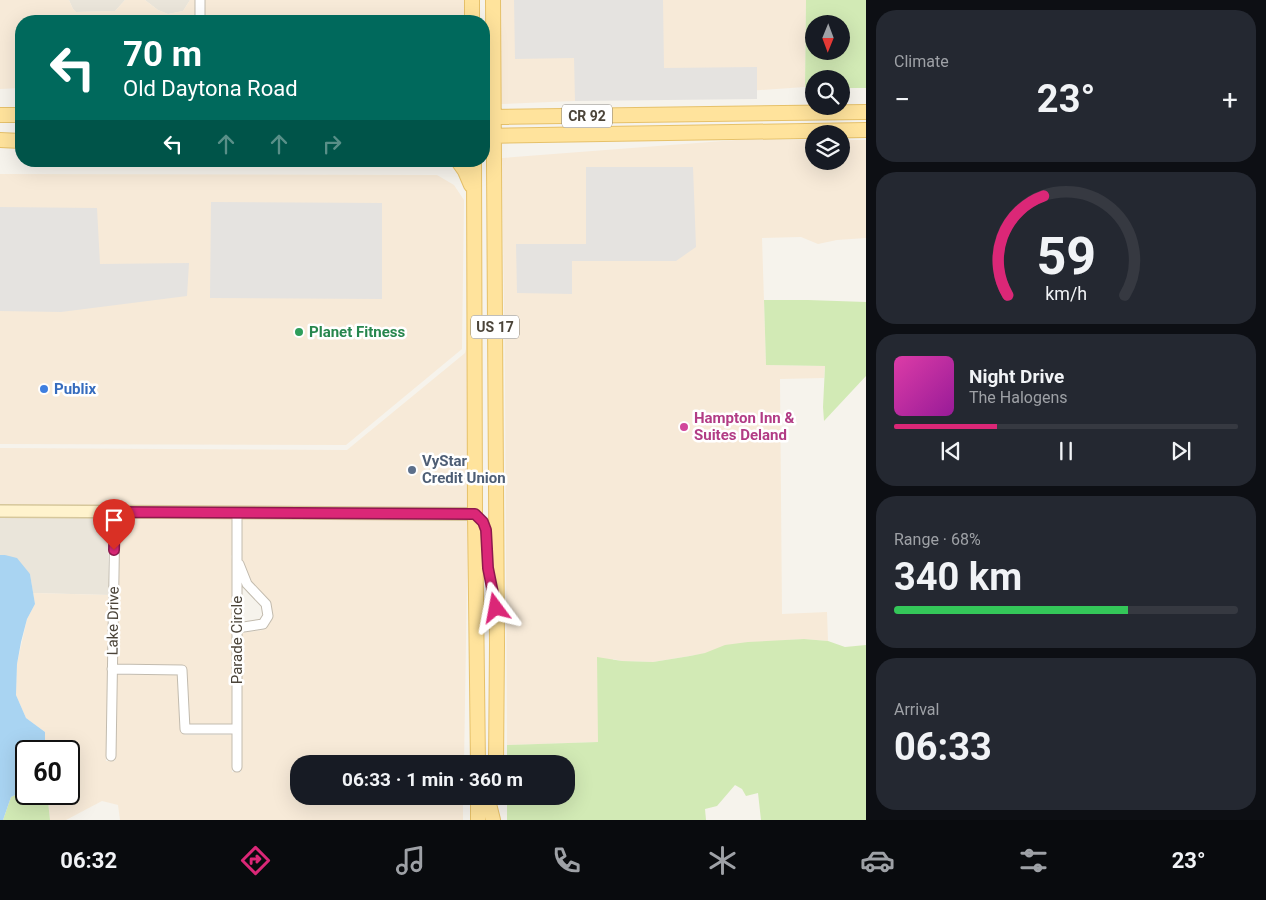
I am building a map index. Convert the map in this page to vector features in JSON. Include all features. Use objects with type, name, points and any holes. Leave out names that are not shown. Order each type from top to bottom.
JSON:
[{"type":"main road","points":[[472,0],[472,15]]},
{"type":"main road","name":"US 17","points":[[490,88],[493,0]]},
{"type":"main road","name":"CR 92","points":[[490,117],[866,112]]},
{"type":"main road","points":[[775,131],[781,113]]},
{"type":"main road","points":[[680,114],[688,133]]},
{"type":"main road","points":[[0,115],[15,115]]},
{"type":"main road","points":[[579,116],[579,134]]},
{"type":"main road","name":"CR 92","points":[[490,136],[866,130]]},
{"type":"main road","points":[[0,140],[15,141]]},
{"type":"main road","points":[[462,167],[474,193]]},
{"type":"main road","name":"US 17","points":[[474,167],[478,755]]},
{"type":"main road","name":"US 17","points":[[490,167],[496,414],[496,755]]},
{"type":"main road","points":[[474,372],[487,387],[496,414]]},
{"type":"main road","points":[[475,489],[482,504],[496,519]]},
{"type":"main road","points":[[475,514],[483,522],[486,530],[488,568],[496,608]]},
{"type":"main road","points":[[478,805],[478,820]]},
{"type":"main road","points":[[489,805],[494,820]]},
{"type":"main road","points":[[494,820],[495,805]]},
{"type":"street","points":[[200,0],[200,15]]},
{"type":"street","points":[[0,511],[475,514]]},
{"type":"street","name":"Lake Drive","points":[[111,756],[115,512]]},
{"type":"street","name":"Parade Circle","points":[[237,513],[237,766]]},
{"type":"street","points":[[237,559],[247,584],[266,604],[268,616],[262,624],[237,628]]},
{"type":"street","name":"Lake Drive","points":[[112,669],[182,670],[185,729],[237,730]]},
{"type":"shaded area","points":[[0,0],[69,0],[76,12],[115,11],[125,0],[145,0],[158,10],[168,14],[183,11],[190,0],[196,0],[196,15],[15,15],[15,88],[0,89]]},
{"type":"shaded area","points":[[69,0],[125,0],[115,11],[76,12]]},
{"type":"shaded area","points":[[145,0],[190,0],[183,11],[168,14],[158,10]]},
{"type":"shaded area","points":[[205,0],[464,0],[464,15],[205,15]]},
{"type":"shaded area","points":[[500,0],[806,0],[805,87],[646,98],[501,104],[499,79]]},
{"type":"shaded area","points":[[514,0],[663,0],[664,68],[757,67],[757,99],[575,101],[574,58],[515,59]]},
{"type":"shaded area","points":[[736,140],[805,140],[805,170],[850,170],[850,140],[866,140],[866,238],[837,240],[818,244],[801,237],[762,238],[766,365],[825,366],[824,378],[780,379],[782,614],[827,612],[828,641],[787,640],[653,662],[613,659],[598,742],[507,745],[502,158]]},
{"type":"shaded area","points":[[586,167],[693,167],[696,247],[676,261],[572,261],[572,294],[517,293],[516,244],[586,244]]},
{"type":"shaded area","points":[[0,174],[437,175],[454,185],[464,200],[462,349],[346,445],[0,444]]},
{"type":"shaded area","points":[[211,202],[382,203],[382,299],[210,298]]},
{"type":"shaded area","points":[[0,207],[97,208],[100,264],[189,263],[187,296],[61,312],[0,311]]},
{"type":"shaded area","points":[[467,322],[468,509],[0,506],[0,448],[347,450],[465,353]]},
{"type":"shaded area","points":[[0,516],[107,518],[109,595],[33,593],[30,574],[5,555],[0,555]]},
{"type":"shaded area","points":[[119,518],[232,518],[232,724],[189,724],[187,670],[182,665],[117,664]]},
{"type":"shaded area","points":[[241,518],[468,519],[464,755],[290,755],[290,805],[463,805],[463,820],[120,820],[118,805],[102,801],[66,820],[50,820],[48,805],[80,805],[80,740],[45,740],[45,732],[26,718],[16,695],[17,664],[27,619],[35,604],[33,593],[109,595],[106,761],[115,761],[117,675],[178,675],[180,730],[185,735],[232,735],[232,772],[241,772],[241,633],[263,630],[273,615],[269,601],[251,581],[241,557]]},
{"type":"green space","points":[[806,0],[866,0],[866,88],[850,88],[850,70],[805,70],[805,60],[850,60],[850,15],[806,15]]},
{"type":"green space","points":[[764,300],[866,302],[866,376],[824,421],[825,366],[766,365]]},
{"type":"green space","points":[[804,639],[828,641],[845,647],[866,645],[866,820],[761,820],[758,793],[746,796],[742,789],[735,785],[717,806],[705,809],[706,820],[507,820],[507,805],[575,805],[575,755],[507,755],[507,745],[598,742],[597,657],[622,661],[653,662],[705,653],[725,645]]},
{"type":"green space","points":[[15,795],[15,805],[48,805],[50,820],[3,820],[11,797]]},
{"type":"water","points":[[0,555],[5,555],[17,558],[30,574],[35,604],[27,619],[21,642],[17,664],[16,695],[26,718],[45,732],[45,740],[15,740],[15,795],[11,797],[3,820],[0,820]]},
{"type":"place","name":"Planet Fitness","points":[[299,332]]},
{"type":"place","name":"Publix","points":[[44,389]]},
{"type":"place","name":"Hampton Inn & Suites Deland","points":[[684,427]]},
{"type":"place","name":"VyStar Credit Union","points":[[412,470]]},
{"type":"route","points":[[114,550],[115,512],[475,514],[483,522],[486,530],[488,568],[496,608]]}]
